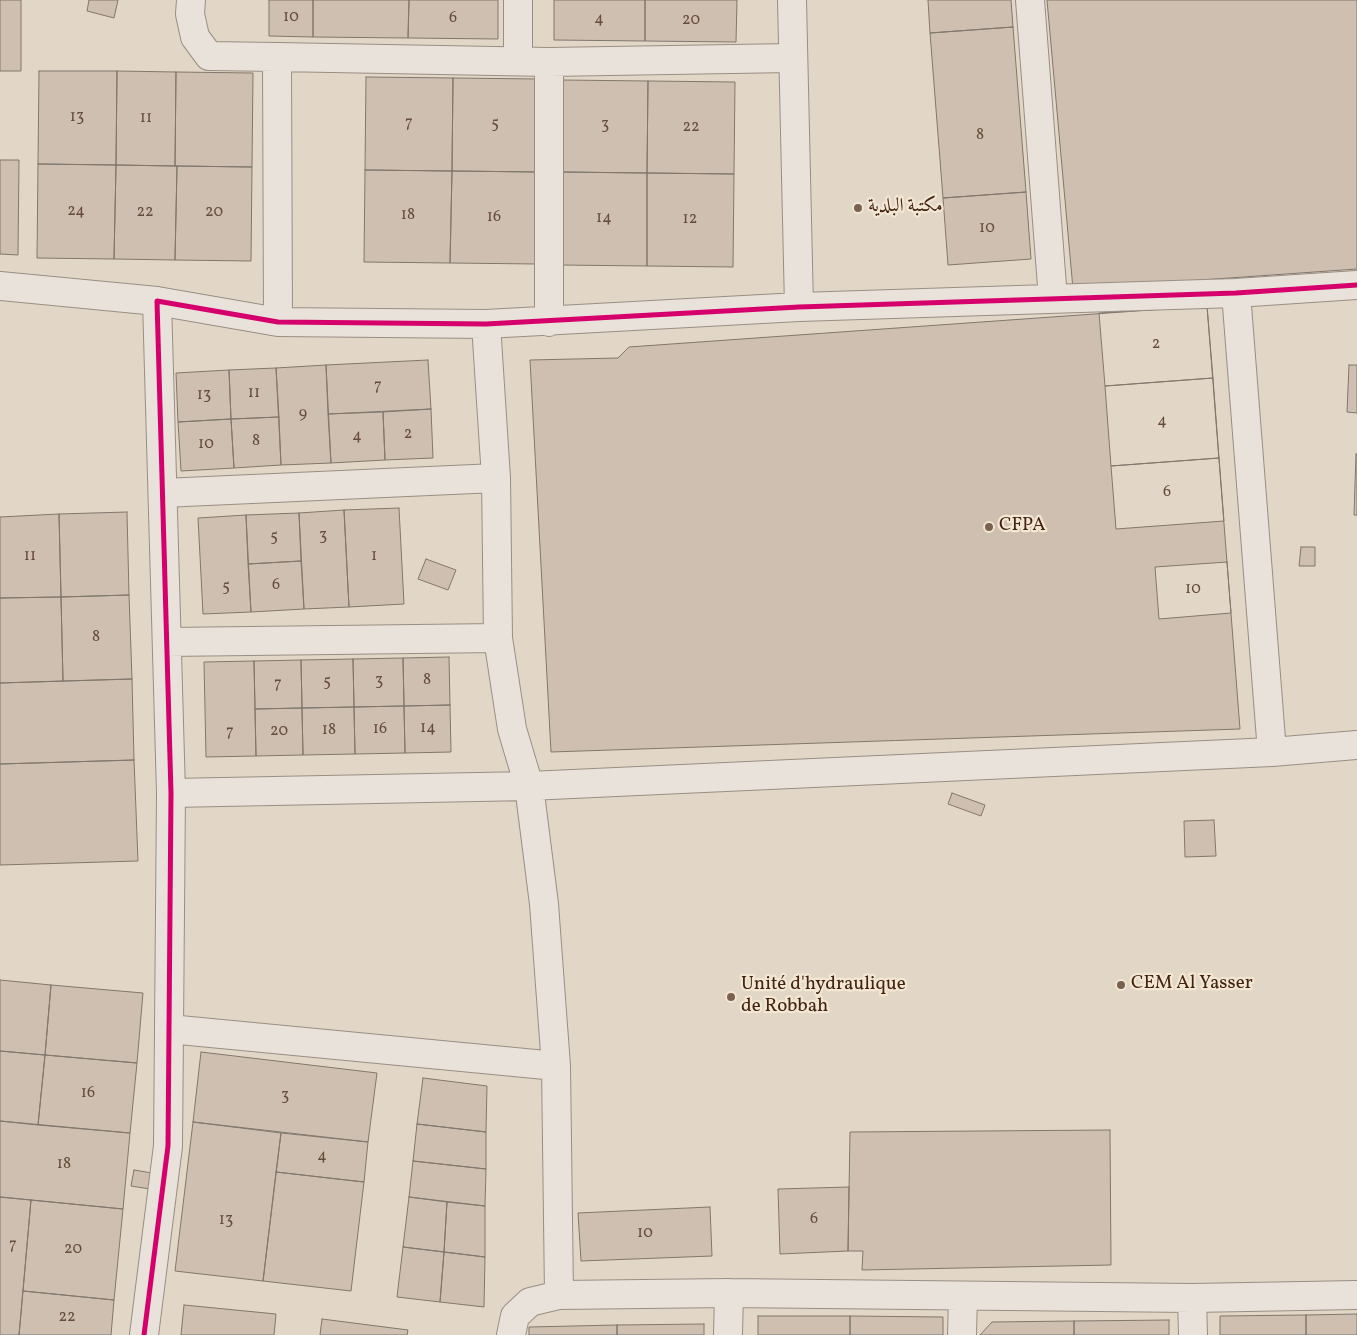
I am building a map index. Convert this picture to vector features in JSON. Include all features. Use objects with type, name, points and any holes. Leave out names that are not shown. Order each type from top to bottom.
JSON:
[{"type":"street","points":[[191,0],[190,14],[195,37],[209,56],[549,62],[792,58]]},
{"type":"street","points":[[518,0],[518,60]]},
{"type":"street","points":[[792,0],[798,308]]},
{"type":"street","points":[[1030,0],[1053,299]]},
{"type":"street","points":[[277,57],[278,322]]},
{"type":"street","points":[[549,62],[549,322]]},
{"type":"street","points":[[0,286],[157,301],[278,322],[486,324],[798,308],[1236,293],[1357,285]]},
{"type":"street","points":[[1236,293],[1272,752]]},
{"type":"street","points":[[144,1335],[168,1146],[171,792],[157,301]]},
{"type":"street","points":[[486,324],[496,478],[498,638],[512,729],[529,786],[544,904],[556,1066],[559,1295]]},
{"type":"street","points":[[163,493],[496,478]]},
{"type":"street","points":[[167,642],[498,638]]},
{"type":"street","points":[[171,792],[529,786],[1272,752],[1357,745]]},
{"type":"street","points":[[169,1029],[556,1066]]},
{"type":"street","points":[[728,1335],[729,1293]]},
{"type":"street","points":[[512,1335],[515,1316],[530,1302],[559,1295],[729,1293],[1192,1298],[1357,1295]]},
{"type":"street","points":[[962,1335],[963,1296]]},
{"type":"street","points":[[1192,1298],[1193,1335]]},
{"type":"building","points":[[0,0],[21,0],[21,71],[0,71]]},
{"type":"building","points":[[89,0],[118,0],[114,18],[87,11]]},
{"type":"building","points":[[269,0],[313,0],[313,37],[269,36]]},
{"type":"building","points":[[313,0],[409,0],[408,38],[313,37]]},
{"type":"building","points":[[409,0],[498,0],[498,39],[408,38]]},
{"type":"building","points":[[554,0],[645,0],[645,41],[554,40]]},
{"type":"building","points":[[645,0],[737,0],[736,42],[645,41]]},
{"type":"building","points":[[928,0],[1011,0],[1013,27],[930,33]]},
{"type":"building","points":[[1047,0],[1357,0],[1357,269],[1073,289]]},
{"type":"building","points":[[1013,27],[1026,192],[943,198],[930,33]]},
{"type":"building","points":[[39,71],[117,71],[116,165],[38,164]]},
{"type":"building","points":[[117,71],[176,72],[175,166],[116,165]]},
{"type":"building","points":[[176,72],[253,73],[252,167],[175,166]]},
{"type":"building","points":[[366,77],[453,78],[452,171],[365,170]]},
{"type":"building","points":[[453,78],[539,79],[538,172],[452,171]]},
{"type":"building","points":[[562,80],[648,81],[647,173],[561,172]]},
{"type":"building","points":[[648,81],[735,82],[734,174],[647,173]]},
{"type":"building","points":[[0,160],[19,160],[18,255],[0,254]]},
{"type":"building","points":[[38,164],[116,165],[114,259],[37,258]]},
{"type":"building","points":[[116,165],[177,166],[175,260],[114,259]]},
{"type":"building","points":[[177,166],[252,167],[251,261],[175,260]]},
{"type":"building","points":[[365,170],[452,171],[450,263],[364,262]]},
{"type":"building","points":[[452,171],[538,172],[537,264],[450,263]]},
{"type":"building","points":[[561,172],[647,173],[647,266],[560,265]]},
{"type":"building","points":[[647,173],[734,174],[733,267],[647,266]]},
{"type":"building","points":[[1026,192],[1031,259],[948,265],[943,198]]},
{"type":"building","points":[[1207,306],[1213,378],[1105,386],[1099,313]]},
{"type":"building","points":[[1207,306],[1240,729],[551,752],[530,360],[618,358],[629,347]]},
{"type":"building","points":[[428,360],[431,409],[328,414],[326,365]]},
{"type":"building","points":[[326,365],[331,463],[281,465],[276,368]]},
{"type":"building","points":[[1349,365],[1357,365],[1357,413],[1347,412]]},
{"type":"building","points":[[276,368],[279,417],[231,419],[229,370]]},
{"type":"building","points":[[229,370],[231,419],[178,422],[176,373]]},
{"type":"building","points":[[1213,378],[1219,458],[1111,466],[1105,386]]},
{"type":"building","points":[[431,409],[433,458],[385,460],[383,412]]},
{"type":"building","points":[[383,412],[385,460],[331,463],[328,414]]},
{"type":"building","points":[[279,417],[281,465],[234,468],[231,419]]},
{"type":"building","points":[[231,419],[234,468],[181,471],[178,422]]},
{"type":"building","points":[[1356,454],[1357,515],[1354,515]]},
{"type":"building","points":[[1219,458],[1224,521],[1116,529],[1111,466]]},
{"type":"building","points":[[399,508],[404,604],[349,607],[344,510]]},
{"type":"building","points":[[344,510],[349,607],[304,609],[299,513]]},
{"type":"building","points":[[127,512],[129,595],[61,597],[59,514]]},
{"type":"building","points":[[299,513],[301,561],[248,564],[246,515]]},
{"type":"building","points":[[59,514],[61,597],[0,598],[0,517]]},
{"type":"building","points":[[246,515],[251,612],[203,614],[198,518]]},
{"type":"building","points":[[1301,547],[1315,547],[1315,566],[1299,566]]},
{"type":"building","points":[[426,559],[456,570],[448,590],[418,579]]},
{"type":"building","points":[[301,561],[304,609],[251,612],[248,564]]},
{"type":"building","points":[[1227,562],[1231,613],[1159,619],[1155,567]]},
{"type":"building","points":[[129,595],[132,679],[63,681],[61,597]]},
{"type":"building","points":[[61,597],[63,681],[0,683],[0,598]]},
{"type":"building","points":[[449,657],[450,705],[404,706],[403,658]]},
{"type":"building","points":[[403,658],[404,706],[354,707],[353,659]]},
{"type":"building","points":[[353,659],[354,707],[302,708],[301,660]]},
{"type":"building","points":[[301,660],[302,708],[255,709],[254,661]]},
{"type":"building","points":[[254,661],[256,756],[206,757],[204,662]]},
{"type":"building","points":[[132,679],[134,760],[0,764],[0,683]]},
{"type":"building","points":[[450,705],[451,752],[405,753],[404,706]]},
{"type":"building","points":[[404,706],[405,753],[355,754],[354,707]]},
{"type":"building","points":[[354,707],[355,754],[303,755],[302,708]]},
{"type":"building","points":[[302,708],[303,755],[256,756],[255,709]]},
{"type":"building","points":[[134,760],[138,861],[0,865],[0,764]]},
{"type":"building","points":[[952,793],[985,805],[981,816],[948,804]]},
{"type":"building","points":[[1214,820],[1216,856],[1185,857],[1184,821]]},
{"type":"building","points":[[0,980],[51,985],[45,1055],[0,1051]]},
{"type":"building","points":[[51,985],[143,993],[137,1063],[45,1055]]},
{"type":"building","points":[[0,1051],[45,1055],[38,1125],[0,1121]]},
{"type":"building","points":[[201,1052],[377,1073],[368,1142],[193,1122]]},
{"type":"building","points":[[45,1055],[137,1063],[130,1133],[38,1125]]},
{"type":"building","points":[[423,1078],[487,1086],[486,1132],[417,1124]]},
{"type":"building","points":[[0,1121],[130,1133],[123,1209],[0,1197]]},
{"type":"building","points":[[193,1122],[281,1133],[263,1281],[175,1271]]},
{"type":"building","points":[[417,1124],[486,1132],[486,1169],[413,1161]]},
{"type":"building","points":[[1110,1130],[1111,1265],[862,1270],[863,1251],[848,1251],[850,1132]]},
{"type":"building","points":[[281,1133],[368,1142],[364,1182],[276,1172]]},
{"type":"building","points":[[413,1161],[486,1169],[485,1206],[409,1197]]},
{"type":"building","points":[[134,1170],[152,1173],[150,1189],[131,1186]]},
{"type":"building","points":[[276,1172],[364,1182],[351,1291],[263,1281]]},
{"type":"building","points":[[849,1187],[848,1251],[780,1254],[778,1189]]},
{"type":"building","points":[[0,1197],[31,1200],[19,1335],[0,1335]]},
{"type":"building","points":[[409,1197],[447,1202],[444,1252],[403,1247]]},
{"type":"building","points":[[31,1200],[123,1209],[114,1300],[23,1291]]},
{"type":"building","points":[[447,1202],[485,1206],[485,1257],[444,1252]]},
{"type":"building","points":[[710,1207],[712,1256],[581,1261],[578,1213]]},
{"type":"building","points":[[403,1247],[444,1252],[440,1302],[397,1297]]},
{"type":"building","points":[[444,1252],[485,1257],[484,1307],[440,1302]]},
{"type":"building","points":[[23,1291],[114,1300],[111,1335],[19,1335]]},
{"type":"building","points":[[184,1305],[276,1314],[274,1335],[181,1335]]},
{"type":"building","points":[[1357,1314],[1357,1335],[1306,1335],[1306,1315]]},
{"type":"building","points":[[1306,1315],[1306,1335],[1220,1335],[1220,1316]]},
{"type":"building","points":[[758,1316],[850,1316],[850,1335],[758,1335]]},
{"type":"building","points":[[850,1316],[943,1317],[943,1335],[850,1335]]},
{"type":"building","points":[[322,1319],[408,1330],[407,1335],[320,1335]]},
{"type":"building","points":[[1169,1320],[1169,1335],[1074,1335],[1074,1321]]},
{"type":"building","points":[[1074,1321],[1074,1335],[980,1335],[992,1322]]},
{"type":"building","points":[[704,1324],[704,1335],[617,1335],[617,1325]]},
{"type":"building","points":[[617,1325],[617,1335],[529,1335],[529,1327]]},
{"type":"cycle path","points":[[144,1335],[168,1146],[171,793],[157,301],[278,322],[486,324],[799,307],[1236,293],[1357,285]]},
{"type":"place","name":"مكتبة البلدية","points":[[858,208]]},
{"type":"place","name":"CFPA","points":[[989,527]]},
{"type":"place","name":"CEM Al Yasser","points":[[1121,985]]},
{"type":"place","name":"Unité d'hydraulique de Robbah","points":[[731,997]]}]
